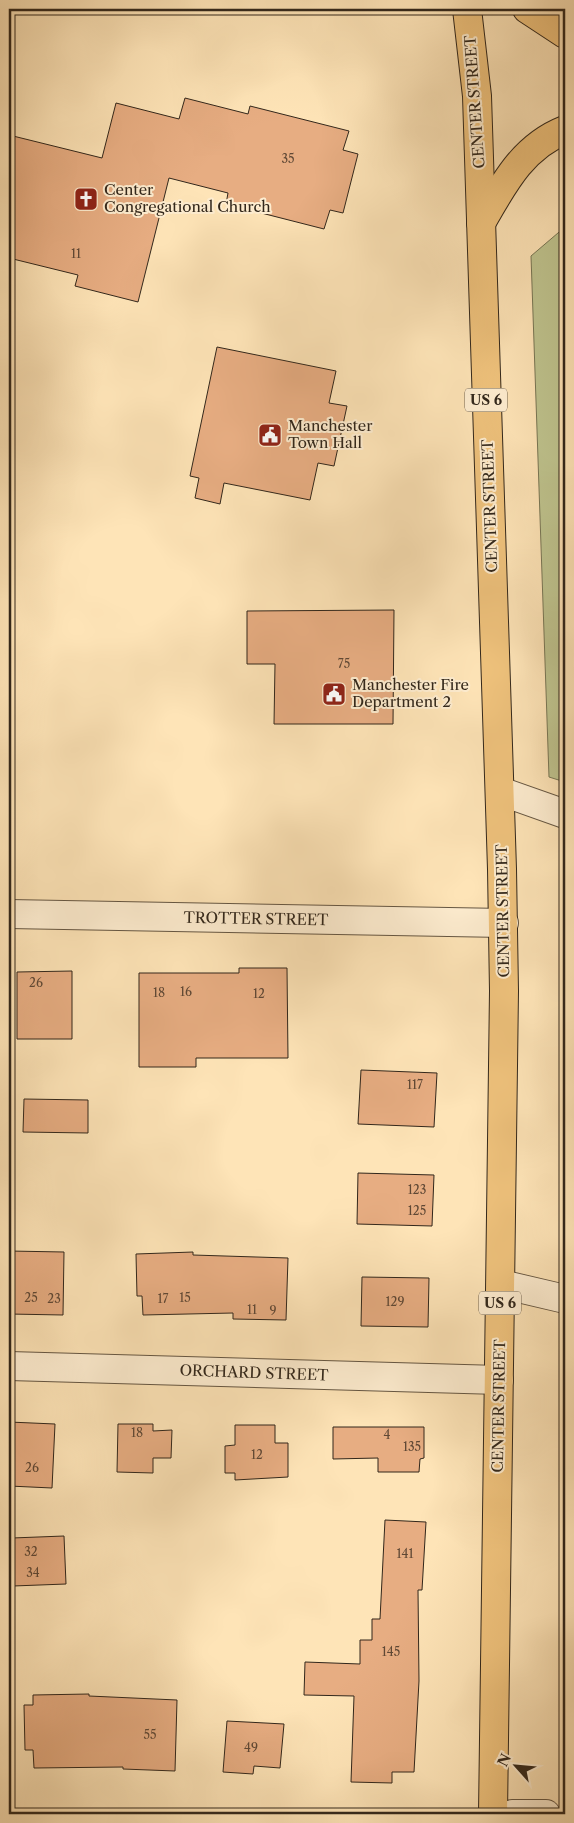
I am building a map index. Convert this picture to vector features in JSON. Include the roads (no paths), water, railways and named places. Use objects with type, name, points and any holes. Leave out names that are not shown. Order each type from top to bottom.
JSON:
[{"type":"main road","name":"CENTER STREET","points":[[467,9],[476,81],[504,923],[493,1814]]},
{"type":"main road","points":[[527,9],[565,34]]},
{"type":"main road","points":[[481,224],[518,163],[539,144],[565,130]]},
{"type":"street","points":[[500,791],[565,814]]},
{"type":"street","name":"TROTTER STREET","points":[[9,914],[504,923]]},
{"type":"street","points":[[500,1284],[565,1299]]},
{"type":"street","name":"ORCHARD STREET","points":[[9,1366],[499,1380]]},
{"type":"street","points":[[512,1814],[546,1814]]},
{"type":"place","name":"Center Congregational Church","points":[[86,199]]},
{"type":"place","name":"Manchester Town Hall","points":[[270,435]]},
{"type":"place","name":"Manchester Fire Department 2","points":[[334,694]]}]
